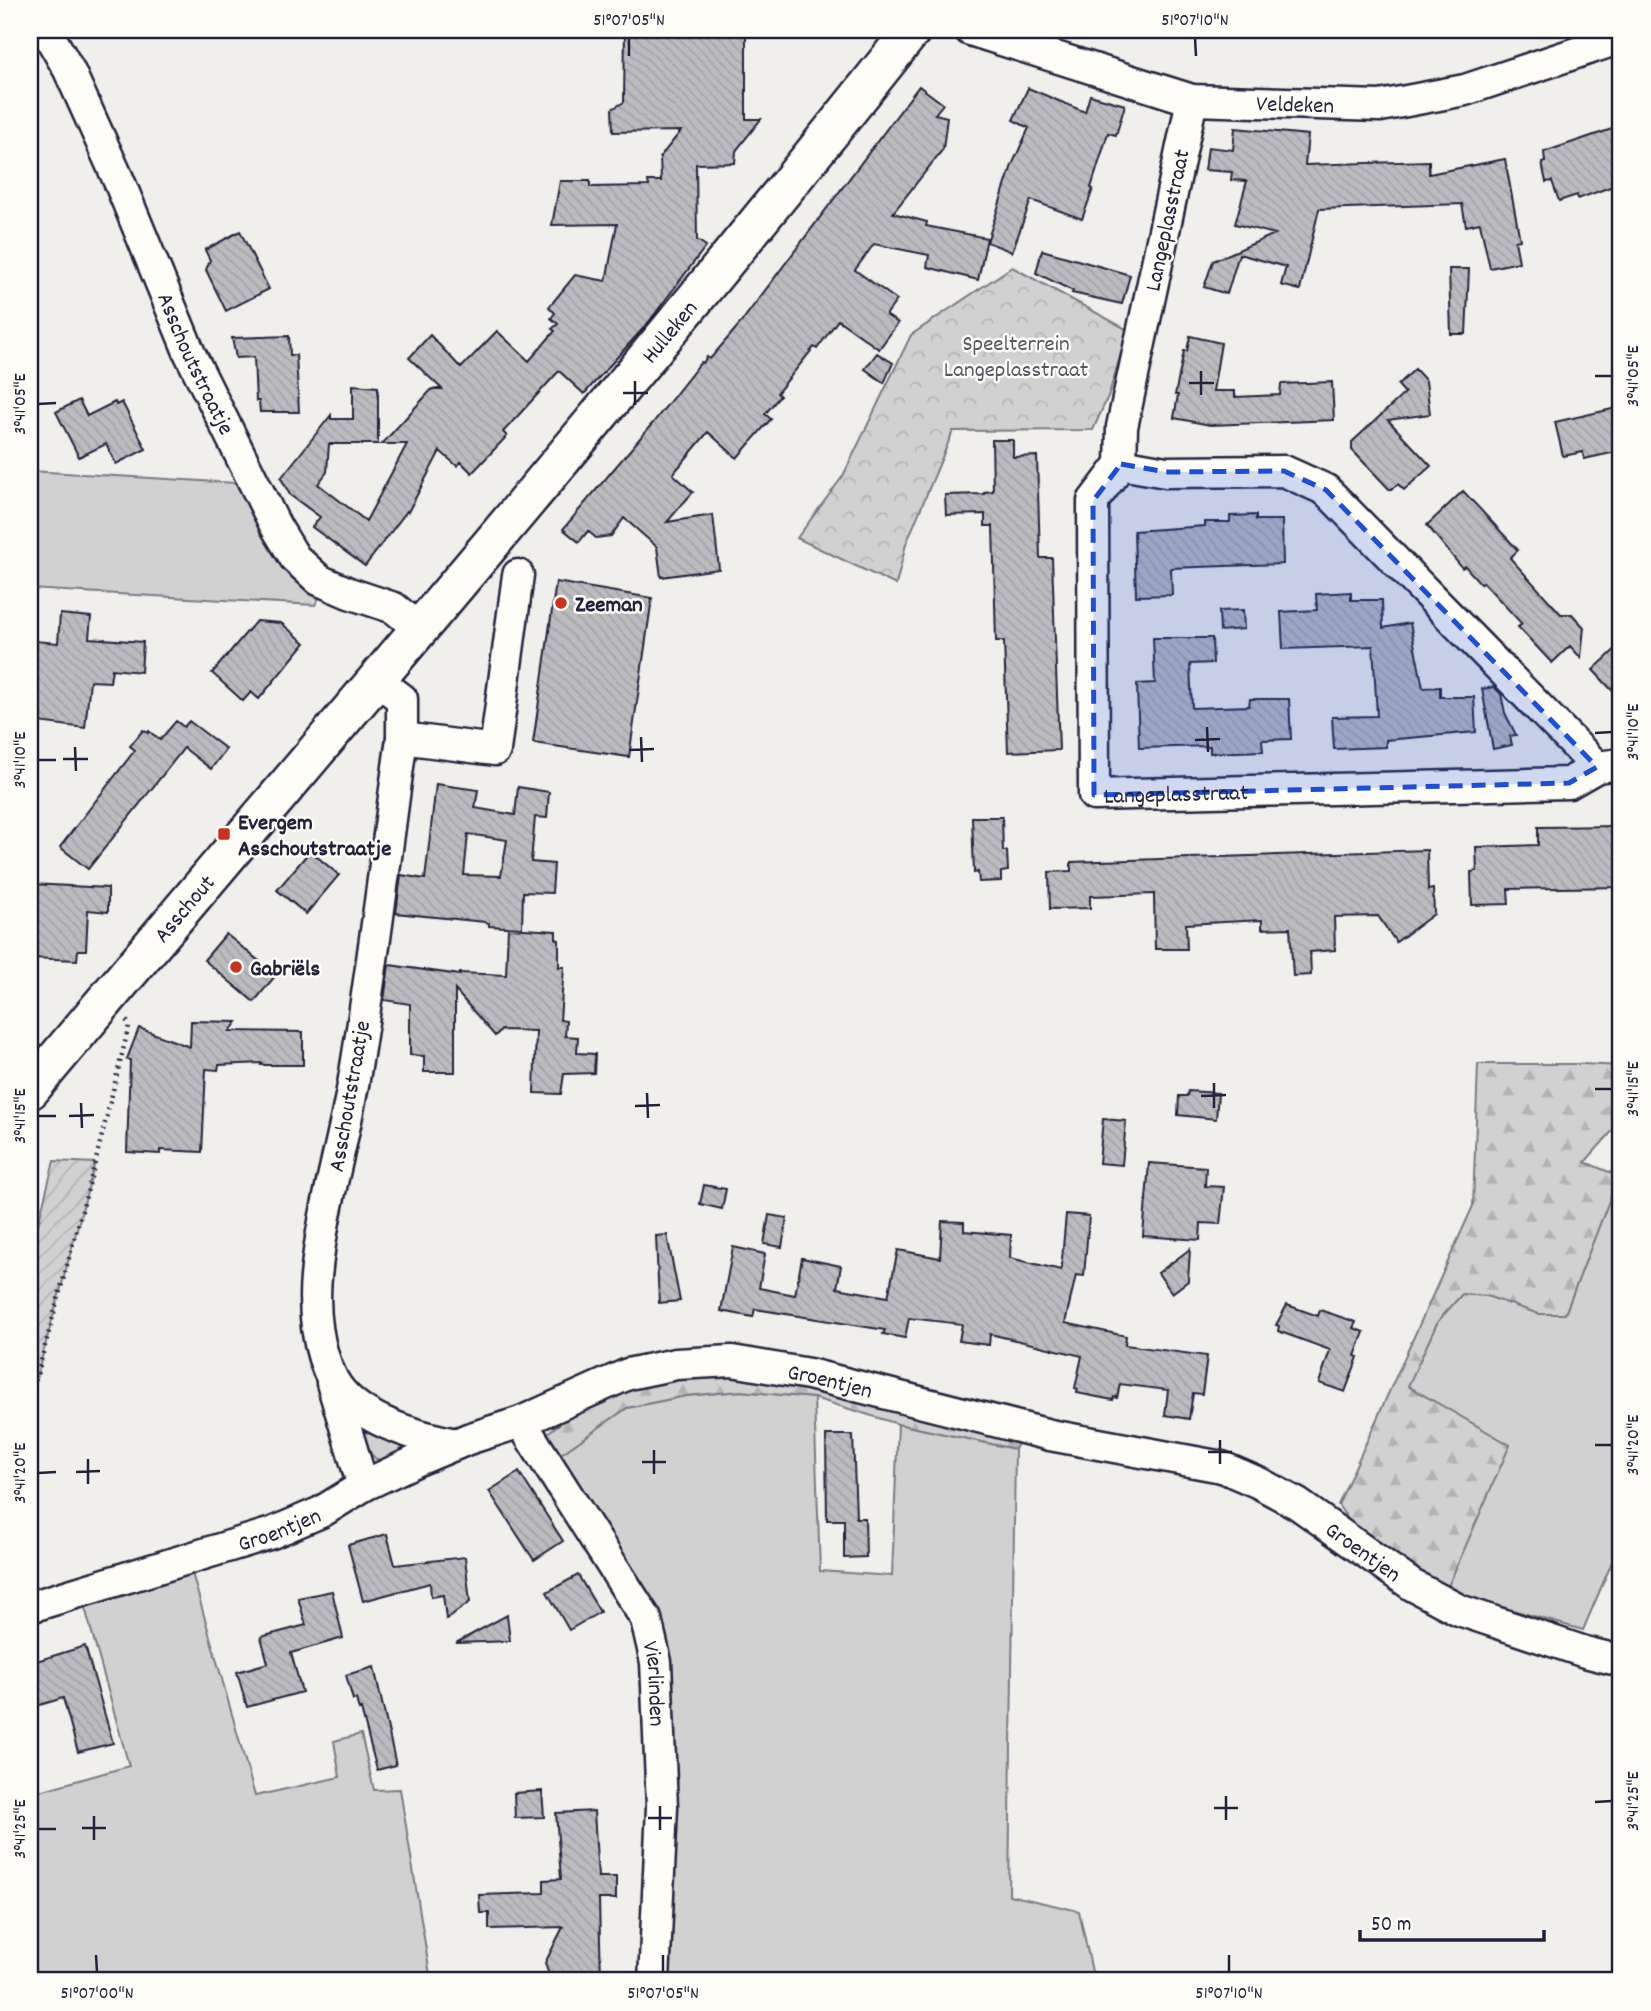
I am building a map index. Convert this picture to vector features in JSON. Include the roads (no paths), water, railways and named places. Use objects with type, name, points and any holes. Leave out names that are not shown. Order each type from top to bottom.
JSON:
[{"type":"main road","name":"Hulleken","points":[[420,629],[798,174],[912,30]]},
{"type":"main road","name":"Asschout","points":[[30,1090],[420,629]]},
{"type":"street","name":"Asschoutstraatje","points":[[46,30],[69,70],[113,169],[190,354],[275,525],[295,558],[319,580],[394,608],[420,629]]},
{"type":"street","name":"Veldeken","points":[[970,30],[1192,100],[1380,106],[1465,90],[1621,38]]},
{"type":"street","name":"Langeplasstraat","points":[[1121,464],[1166,472],[1284,471],[1326,490],[1609,766],[1569,783],[1094,795],[1093,500],[1121,464],[1122,427],[1192,100]]},
{"type":"street","points":[[402,738],[495,750],[518,575]]},
{"type":"street","name":"Asschoutstraatje","points":[[377,681],[401,699],[402,738],[354,1081],[332,1182],[316,1276],[315,1311],[327,1366],[343,1393],[365,1412],[424,1438],[457,1444]]},
{"type":"street","name":"Groentjen","points":[[30,1607],[272,1533],[321,1512],[363,1486],[457,1444],[520,1422],[628,1374],[676,1364],[732,1361],[809,1374],[1050,1435],[1222,1467],[1298,1504],[1412,1585],[1459,1610],[1585,1652],[1621,1661]]},
{"type":"street","points":[[327,1366],[363,1486]]},
{"type":"street","name":"Vierlinden","points":[[520,1422],[646,1619],[656,1662],[662,1807],[654,1981]]},
{"type":"place","name":"Zeeman","points":[[561,603]]},
{"type":"place","name":"Evergem Asschoutstraatje","points":[[224,834]]},
{"type":"place","name":"Gabriëls","points":[[236,967]]},
{"type":"park label","name":"Speelterrein Langeplasstraat","points":[[1016,355]]}]
